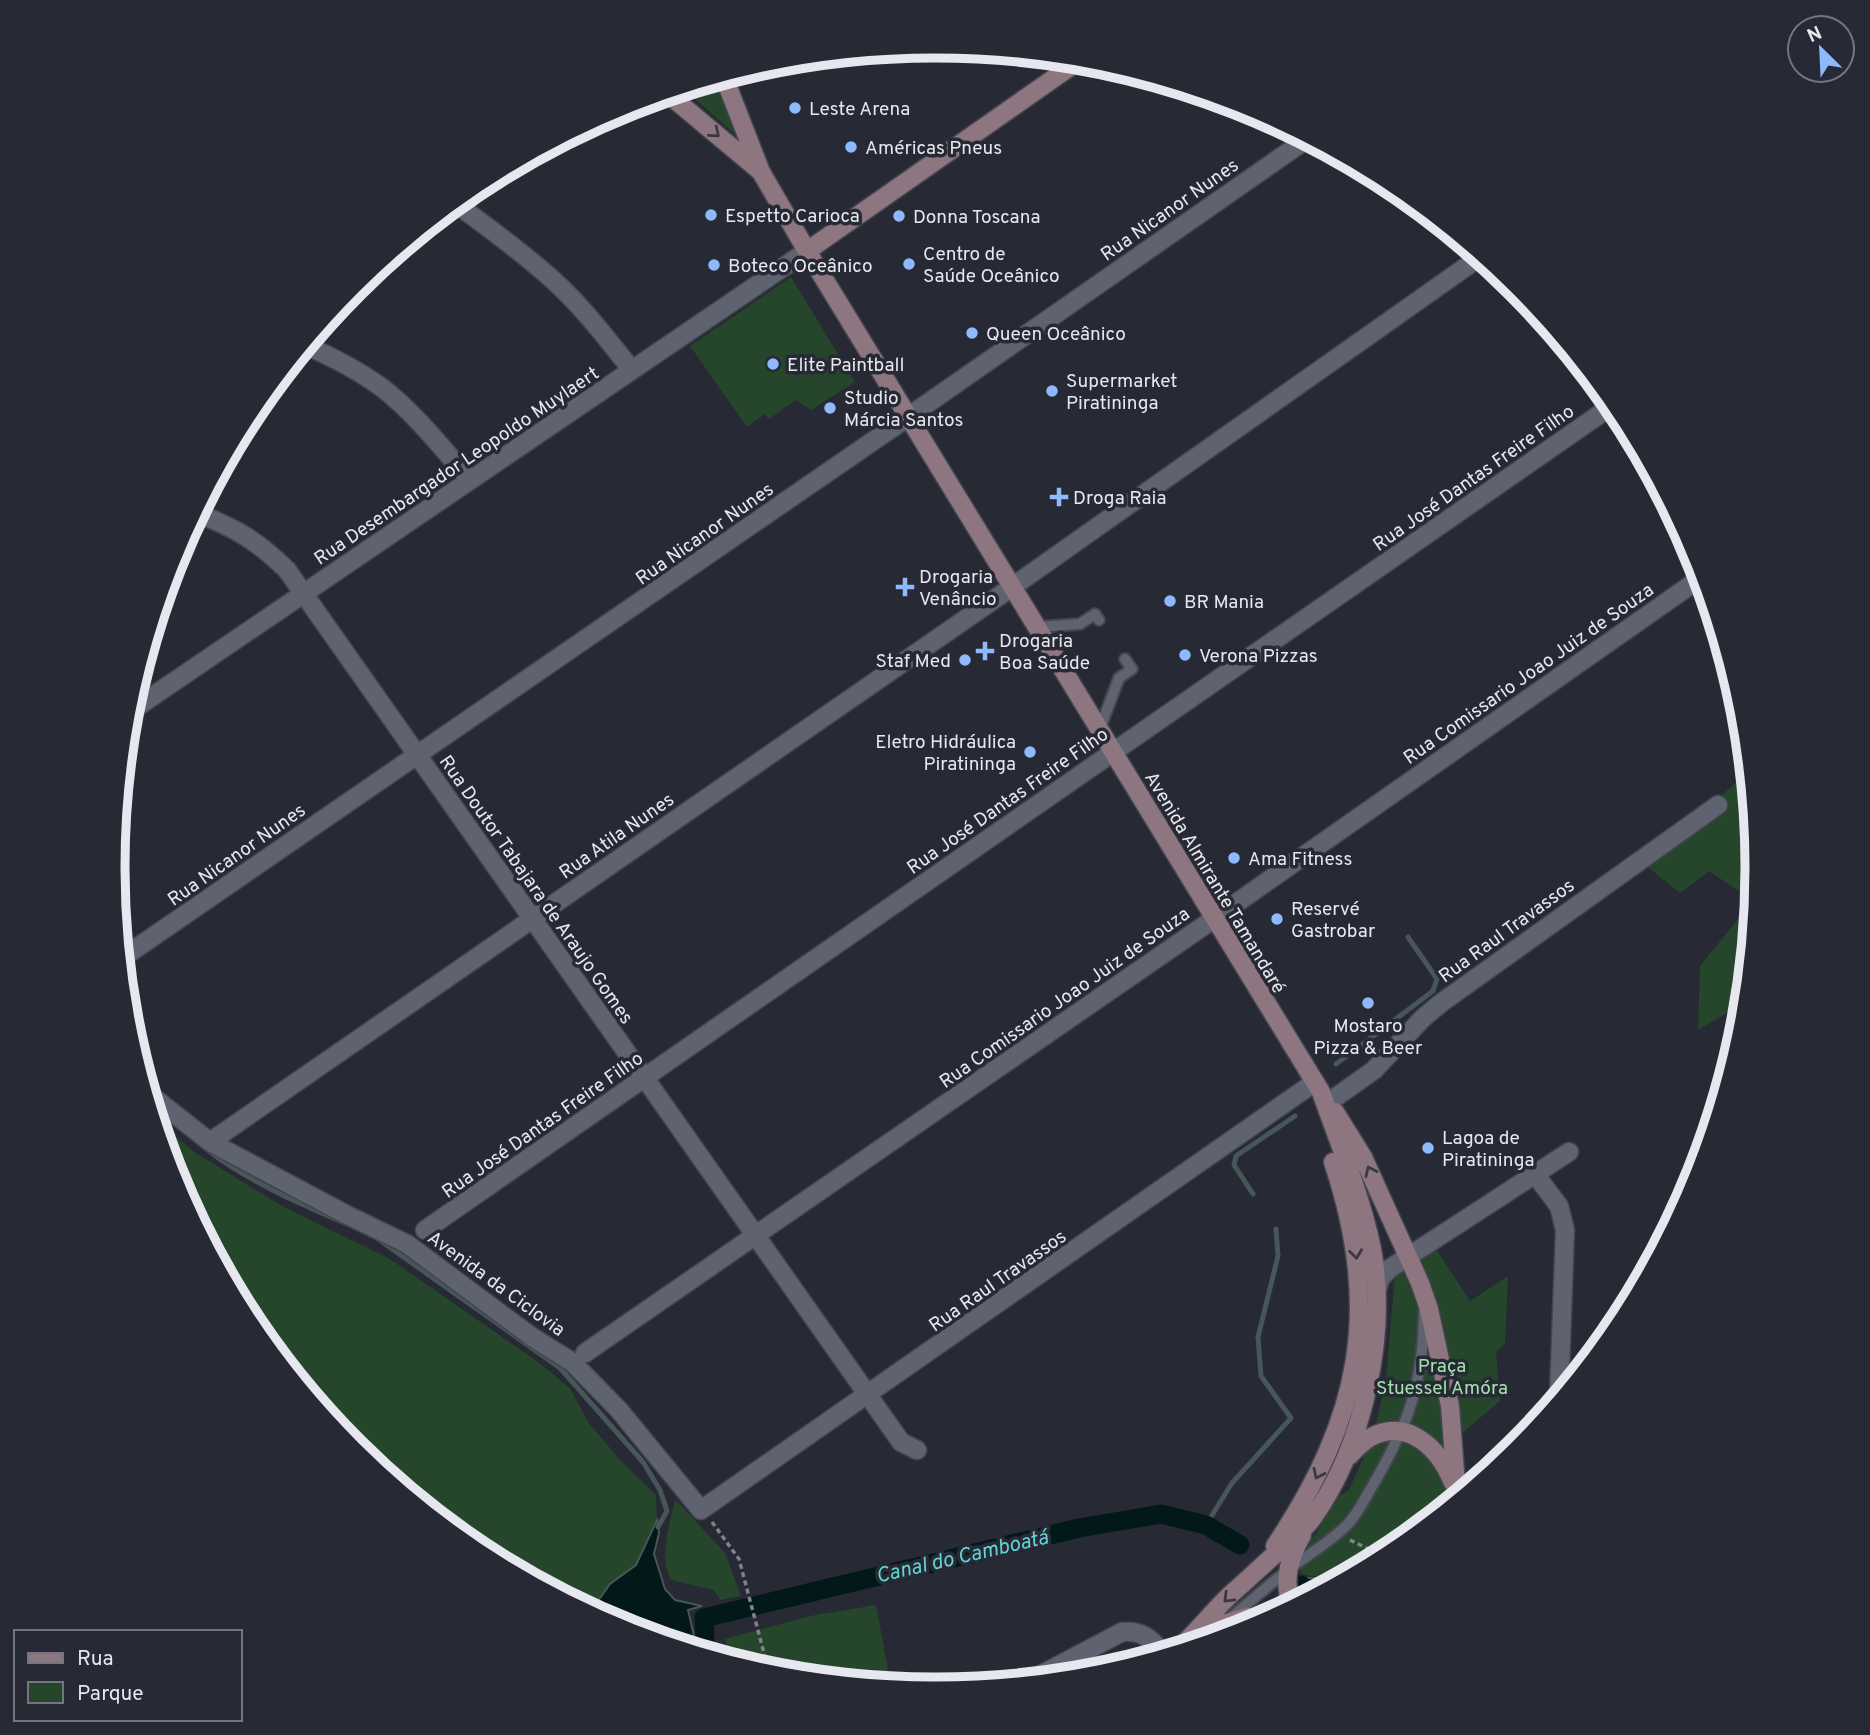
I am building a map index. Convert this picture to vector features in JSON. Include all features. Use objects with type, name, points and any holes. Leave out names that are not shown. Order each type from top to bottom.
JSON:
[{"type":"street","points":[[807,251],[1067,69]]},
{"type":"street","name":"Avenida Almirante Tamandaré","points":[[726,85],[761,172],[807,251],[1322,1092],[1365,1222],[1372,1250],[1376,1315],[1369,1380],[1347,1458],[1329,1495],[1307,1526],[1224,1601],[1194,1634]]},
{"type":"street","name":"Avenida Almirante Tamandaré","points":[[676,101],[761,172]]},
{"type":"street","name":"Rua Nicanor Nunes","points":[[130,952],[1299,144]]},
{"type":"street","points":[[464,209],[555,282],[632,370]]},
{"type":"street","name":"Rua Desembargador Leopoldo Muylaert","points":[[143,703],[807,251]]},
{"type":"street","points":[[1012,587],[1473,262]]},
{"type":"street","points":[[314,349],[340,361],[382,388],[427,432],[470,480]]},
{"type":"street","name":"Rua José Dantas Freire Filho","points":[[425,1230],[1603,412]]},
{"type":"street","name":"Rua Doutor Tabajara de Araujo Gomes","points":[[206,517],[236,529],[267,551],[287,570],[901,1442],[916,1450]]},
{"type":"street","name":"Rua Comissario Joao Juiz de Souza","points":[[585,1353],[1215,918],[1693,583]]},
{"type":"street","name":"Rua Atila Nunes","points":[[211,1142],[1012,587]]},
{"type":"street","name":"Rua Raul Travassos","points":[[701,1510],[868,1395],[1322,1092],[1374,1070],[1423,1018],[1441,1003],[1718,805]]},
{"type":"street","points":[[1322,1092],[1363,1157],[1424,1295],[1445,1377],[1454,1440],[1456,1487]]},
{"type":"street","points":[[1261,1566],[1304,1501],[1326,1458],[1344,1409],[1355,1367],[1359,1278],[1355,1244],[1349,1214],[1328,1146],[1322,1092]]},
{"type":"street","name":"Avenida da Ciclovia","points":[[161,1103],[211,1142],[407,1244],[532,1337],[572,1362],[619,1410],[701,1510]]},
{"type":"street","points":[[1376,1293],[1380,1279],[1408,1255],[1569,1152]]},
{"type":"street","points":[[1534,1173],[1559,1206],[1565,1230],[1560,1382]]},
{"type":"street","points":[[1347,1458],[1370,1438],[1385,1432],[1402,1432],[1435,1449],[1448,1470],[1454,1488]]},
{"type":"street","points":[[1288,1596],[1287,1570],[1307,1526]]},
{"type":"street","name":"Avenida Almirante Tamandaré","points":[[1198,1631],[1234,1620]]},
{"type":"street","points":[[1054,1668],[1122,1632],[1143,1633],[1156,1647]]},
{"type":"lane","points":[[1036,627],[1080,624],[1095,614],[1099,620]]},
{"type":"lane","points":[[1099,731],[1119,678],[1132,669],[1125,659]]},
{"type":"lane","points":[[1224,1622],[1350,1523],[1402,1432],[1414,1398],[1420,1365],[1424,1295]]},
{"type":"path","points":[[701,1510],[739,1559],[766,1659]]},
{"type":"path","points":[[1349,1539],[1371,1550]]},
{"type":"green space","points":[[717,87],[740,139],[692,96]]},
{"type":"green space","name":"Elite Paintball","points":[[791,277],[855,382],[811,410],[796,400],[769,419],[765,414],[747,427],[690,346]]},
{"type":"green space","points":[[1740,779],[1744,895],[1709,871],[1680,893],[1644,864]]},
{"type":"green space","points":[[1743,913],[1732,1010],[1698,1030],[1700,966]]},
{"type":"green space","points":[[170,1132],[196,1153],[282,1206],[390,1259],[538,1362],[570,1388],[588,1422],[622,1462],[656,1495],[657,1520],[636,1565],[610,1584],[597,1603],[530,1569],[442,1510],[362,1440],[326,1401],[262,1317],[209,1226]]},
{"type":"green space","name":"Praça Stuessel Amóra","points":[[1436,1249],[1470,1301],[1508,1276],[1505,1344],[1496,1352],[1500,1401],[1454,1440],[1456,1486],[1385,1541],[1340,1569],[1324,1578],[1300,1574],[1305,1547],[1317,1532],[1336,1498],[1349,1490],[1373,1436],[1386,1380],[1395,1275]]},
{"type":"green space","points":[[675,1499],[725,1553],[741,1596],[720,1600],[714,1590],[671,1580],[665,1550]]},
{"type":"green space","points":[[876,1605],[891,1676],[777,1662],[728,1651],[725,1639],[810,1616]]},
{"type":"shaded area","points":[[657,1520],[659,1533],[654,1554],[665,1589],[675,1600],[702,1606],[688,1610],[694,1636],[712,1643],[713,1646],[625,1616],[597,1603],[610,1584],[636,1565]]},
{"type":"shaded area","points":[[1307,1578],[1323,1578],[1305,1588],[1301,1585]]},
{"type":"waterway","points":[[1336,1064],[1433,991],[1437,979],[1408,937]]},
{"type":"waterway","points":[[1253,1194],[1234,1165],[1236,1156],[1295,1116]]},
{"type":"waterway","points":[[205,1148],[255,1181],[347,1224]]},
{"type":"waterway","points":[[1206,1525],[1232,1483],[1291,1418],[1261,1376],[1258,1337],[1278,1256],[1276,1229]]},
{"type":"waterway","points":[[378,1239],[560,1368],[643,1462],[660,1490],[667,1511],[658,1527]]},
{"type":"waterway","name":"Canal do Camboatá","points":[[705,1640],[704,1618],[1079,1528],[1161,1514],[1206,1525],[1240,1545]]},
{"type":"waterway","name":"Canal do Camboatá","points":[[1301,1585],[1305,1588]]},
{"type":"place","name":"Leste Arena","points":[[795,108]]},
{"type":"place","name":"Américas Pneus","points":[[851,147]]},
{"type":"place","name":"Espetto Carioca","points":[[711,215]]},
{"type":"place","name":"Donna Toscana","points":[[899,216]]},
{"type":"place","name":"Centro de Saúde Oceânico","points":[[909,264]]},
{"type":"place","name":"Boteco Oceânico","points":[[714,265]]},
{"type":"place","name":"Queen Oceânico","points":[[972,333]]},
{"type":"place","name":"Elite Paintball","points":[[773,364]]},
{"type":"place","name":"Supermarket Piratininga","points":[[1052,391]]},
{"type":"place","name":"Studio Márcia Santos","points":[[830,408]]},
{"type":"place","name":"Droga Raia","points":[[1059,497]]},
{"type":"place","name":"Drogaria Venâncio","points":[[905,587]]},
{"type":"place","name":"BR Mania","points":[[1170,601]]},
{"type":"place","name":"Drogaria Boa Saúde","points":[[985,651]]},
{"type":"place","name":"Verona Pizzas","points":[[1185,655]]},
{"type":"place","name":"Staf Med","points":[[965,660]]},
{"type":"place","name":"Eletro Hidráulica Piratininga","points":[[1030,752]]},
{"type":"place","name":"Ama Fitness","points":[[1234,858]]},
{"type":"place","name":"Reservé Gastrobar","points":[[1277,919]]},
{"type":"place","name":"Mostaro Pizza & Beer","points":[[1368,1003]]},
{"type":"place","name":"Lagoa de Piratininga","points":[[1428,1148]]}]
